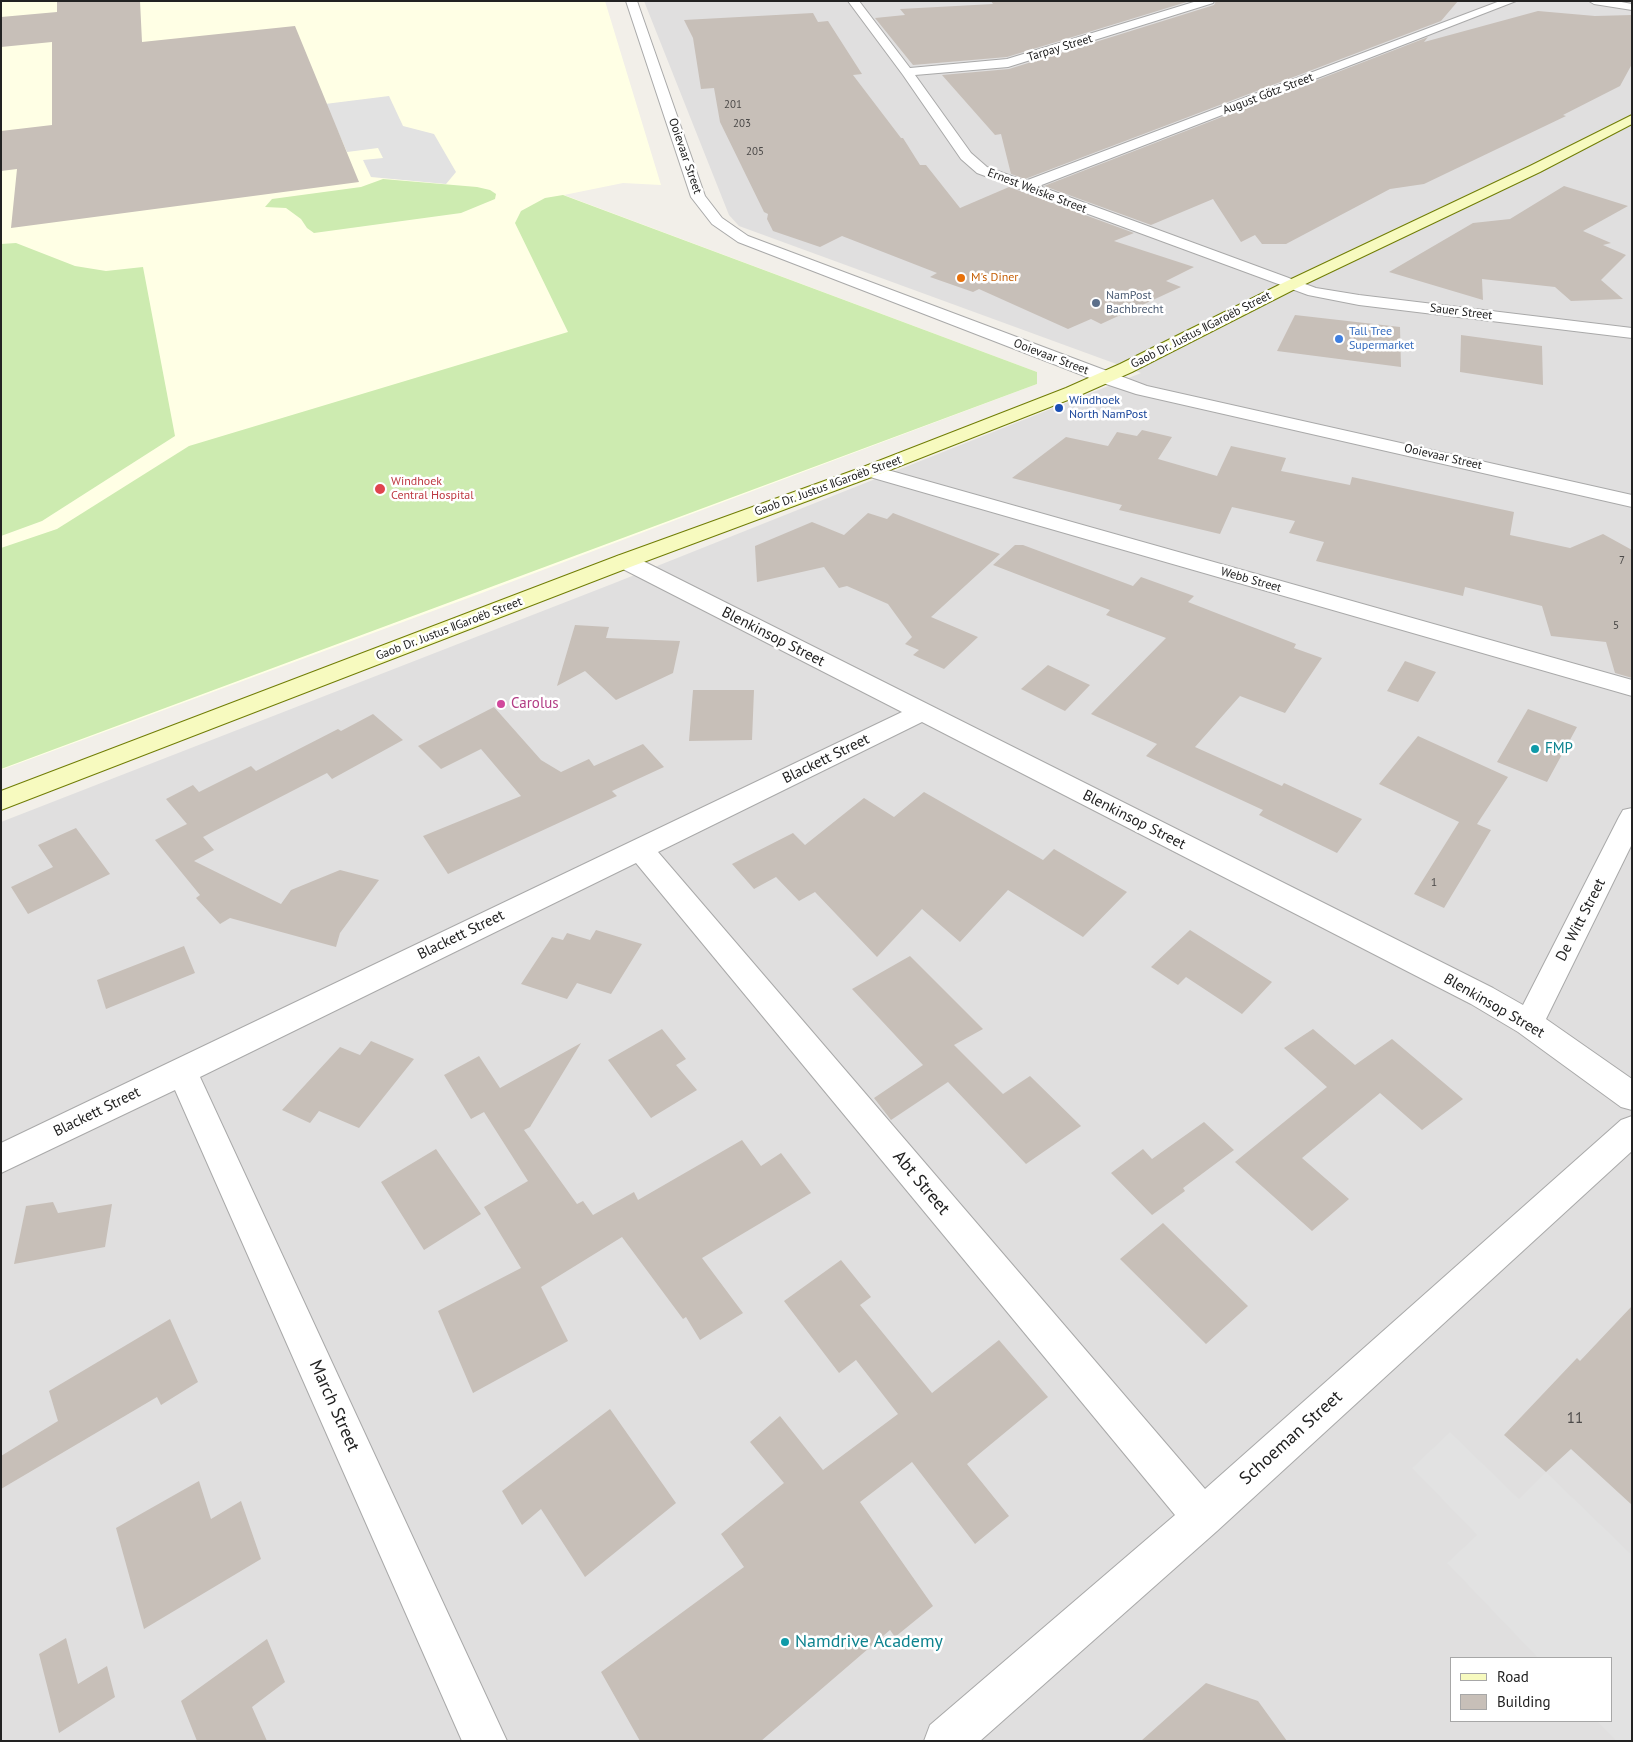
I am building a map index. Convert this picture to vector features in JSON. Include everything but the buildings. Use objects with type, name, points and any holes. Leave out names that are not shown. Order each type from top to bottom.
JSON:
[{"type":"street","name":"Ooievaar Street","points":[[631,1],[698,198],[717,221],[743,239],[1106,378],[1142,390],[1632,501]]},
{"type":"street","name":"Ernest Weiske Street","points":[[853,1],[907,72],[966,156],[982,170],[1291,286]]},
{"type":"street","name":"Tarpay Street","points":[[907,72],[1008,63],[1209,1]]},
{"type":"street","name":"August Götz Street","points":[[1024,187],[1512,1]]},
{"type":"street","points":[[1594,1],[1632,7]]},
{"type":"street","name":"Gaob Dr. Justus ǁGaroëb Street","points":[[1,801],[625,561],[870,471],[1106,378],[1291,286],[1535,169],[1632,119]]},
{"type":"street","name":"Sauer Street","points":[[1291,286],[1359,300],[1632,333]]},
{"type":"street","name":"Webb Street","points":[[870,471],[1632,688]]},
{"type":"street","name":"Blenkinsop Street","points":[[625,561],[1474,992],[1529,1022],[1632,1097]]},
{"type":"street","name":"Blackett Street","points":[[1,1159],[922,712]]},
{"type":"street","name":"De Witt Street","points":[[1529,1022],[1632,817]]},
{"type":"street","name":"Abt Street","points":[[640,848],[1203,1517]]},
{"type":"street","name":"March Street","points":[[182,1071],[486,1741]]},
{"type":"street","name":"Schoeman Street","points":[[946,1741],[1203,1517],[1632,1130]]},
{"type":"shaded area","name":"Windhoek Central Hospital","points":[[1,1],[605,1],[661,185],[623,183],[564,195],[1037,372],[1037,384],[479,594],[1,770]]},
{"type":"shaded area","points":[[644,1],[1632,1],[1632,1741],[1,1741],[1,822],[612,584],[1141,373],[739,226],[729,215]]},
{"type":"shaded area","points":[[389,96],[403,126],[434,134],[456,172],[446,184],[371,177],[363,160],[383,158],[378,148],[347,152],[332,118],[285,109]]},
{"type":"shaded area","points":[[1450,1432],[1519,1499],[1546,1472],[1632,1555],[1632,1741],[1616,1741],[1598,1722],[1613,1722],[1613,1657],[1537,1657],[1447,1563],[1477,1535],[1412,1468]]},
{"type":"green space","points":[[383,179],[477,187],[490,190],[496,194],[495,199],[461,213],[314,233],[307,228],[301,219],[286,208],[265,207],[272,199],[361,187]]},
{"type":"green space","points":[[563,195],[1037,372],[1037,384],[1,769],[1,548],[57,529],[189,446],[568,332],[515,223],[521,211],[545,198]]},
{"type":"green space","points":[[16,243],[75,266],[106,271],[143,267],[175,436],[42,521],[1,536],[1,244]]},
{"type":"place","name":"M's Diner","points":[[961,278]]},
{"type":"place","name":"NamPost Bachbrecht","points":[[1096,303]]},
{"type":"place","name":"Tall Tree Supermarket","points":[[1339,339]]},
{"type":"place","name":"Windhoek North NamPost","points":[[1059,408]]},
{"type":"place","name":"Windhoek Central Hospital","points":[[380,489]]},
{"type":"place","name":"Carolus","points":[[501,704]]},
{"type":"place","name":"FMP","points":[[1535,749]]},
{"type":"place","name":"Namdrive Academy","points":[[785,1642]]}]
